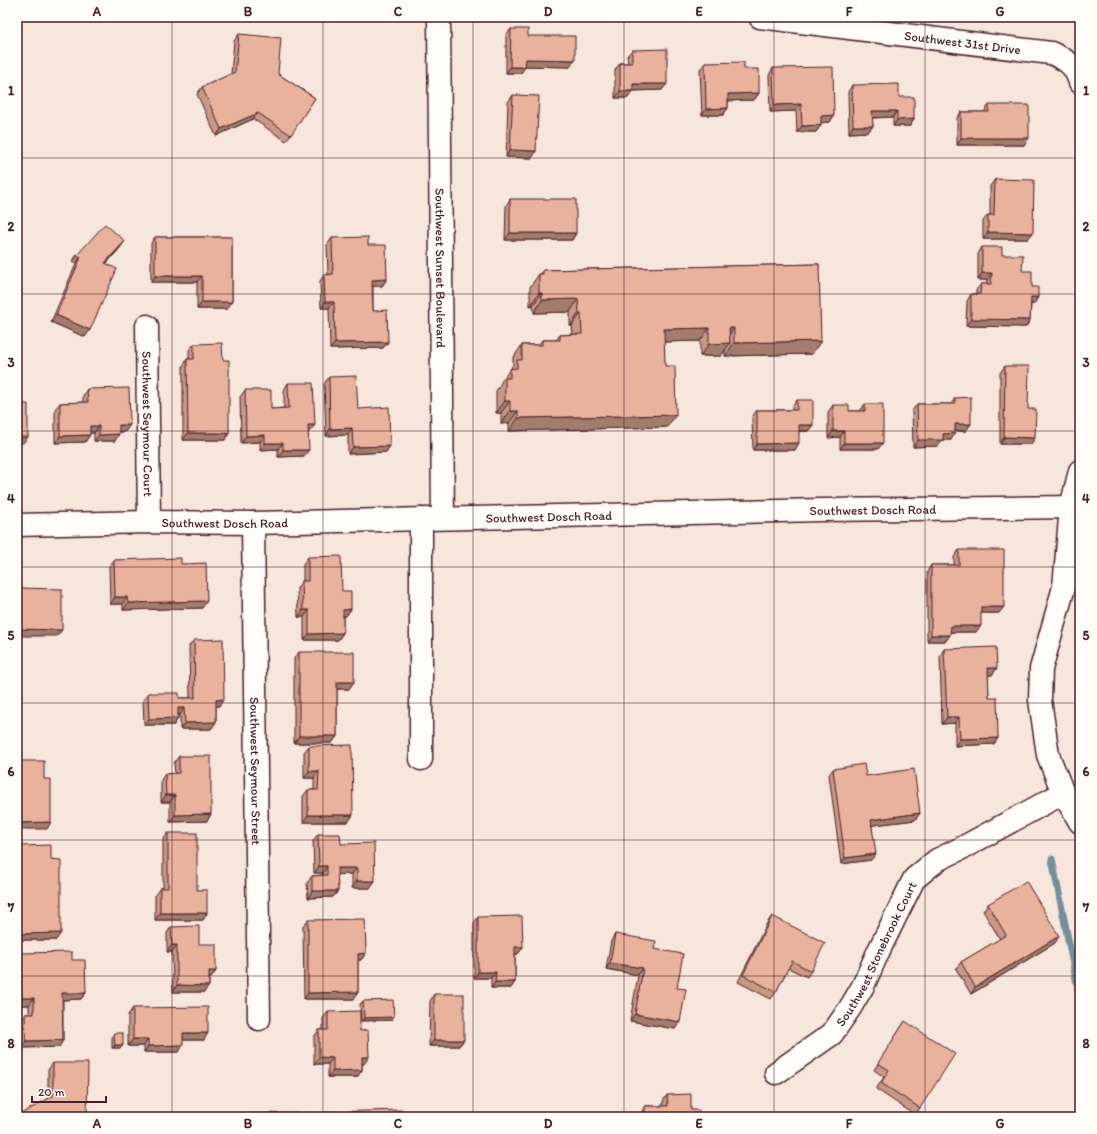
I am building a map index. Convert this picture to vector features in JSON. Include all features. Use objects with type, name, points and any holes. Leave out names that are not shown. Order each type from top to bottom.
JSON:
[{"type":"street","name":"Southwest Sunset Boulevard","points":[[439,17],[443,518]]},
{"type":"street","name":"Southwest 31st Drive","points":[[760,17],[1051,52],[1064,58],[1074,67],[1080,82]]},
{"type":"street","name":"Southwest Seymour Court","points":[[147,326],[149,522]]},
{"type":"street","points":[[1080,471],[1064,587],[1041,669],[1040,700],[1048,755],[1063,793],[1080,822]]},
{"type":"street","name":"Southwest Dosch Road","points":[[17,525],[149,522],[253,523],[821,510],[1076,507]]},
{"type":"street","points":[[421,519],[422,759]]},
{"type":"street","name":"Southwest Seymour Street","points":[[253,523],[259,1019]]},
{"type":"street","name":"Southwest Stonebrook Court","points":[[776,1073],[832,1034],[863,986],[914,880],[937,860],[964,848],[1063,793]]},
{"type":"building","points":[[511,29],[528,29],[528,36],[575,36],[575,60],[526,59],[525,67],[510,67]]},
{"type":"building","points":[[239,34],[281,38],[278,74],[315,98],[291,135],[258,113],[221,129],[202,87],[235,72]]},
{"type":"building","points":[[667,49],[667,84],[633,84],[633,91],[620,91],[620,63],[632,63],[632,50]]},
{"type":"building","points":[[744,62],[744,69],[759,69],[759,93],[728,94],[728,108],[706,109],[705,63]]},
{"type":"building","points":[[833,67],[834,115],[821,116],[821,125],[802,126],[801,104],[774,105],[773,68]]},
{"type":"building","points":[[899,84],[899,97],[914,97],[914,119],[897,120],[897,111],[872,111],[873,126],[853,126],[852,85]]},
{"type":"building","points":[[513,95],[539,96],[536,151],[510,150]]},
{"type":"building","points":[[989,105],[1029,105],[1029,138],[961,138],[961,112],[989,112]]},
{"type":"building","points":[[995,179],[1034,180],[1033,233],[988,232],[988,215],[994,215]]},
{"type":"building","points":[[510,199],[576,199],[576,233],[510,233]]},
{"type":"building","points":[[105,224],[125,241],[105,263],[117,269],[90,330],[56,315],[81,257],[77,255]]},
{"type":"building","points":[[155,237],[232,237],[232,302],[202,302],[202,276],[155,276]]},
{"type":"building","points":[[368,237],[368,245],[386,245],[387,279],[372,280],[373,311],[387,310],[388,342],[335,343],[334,302],[325,302],[324,275],[333,274],[332,238]]},
{"type":"building","points":[[982,247],[1002,247],[1002,255],[1023,255],[1022,271],[1032,271],[1032,287],[1038,287],[1038,297],[1031,297],[1030,320],[971,319],[971,294],[980,294],[981,284],[991,284],[992,273],[982,273]]},
{"type":"building","points":[[819,264],[821,341],[734,343],[734,328],[729,328],[730,343],[709,344],[709,328],[664,329],[665,366],[675,366],[676,415],[518,418],[518,411],[510,411],[510,401],[505,401],[505,378],[510,378],[510,369],[517,368],[517,360],[522,360],[522,345],[542,345],[542,340],[560,340],[560,335],[582,334],[581,313],[579,313],[578,299],[542,300],[542,293],[539,293],[539,274],[543,274],[543,270]]},
{"type":"building","points":[[222,343],[223,360],[229,360],[229,433],[188,433],[187,359],[194,359],[194,344]]},
{"type":"building","points":[[1005,366],[1029,366],[1028,409],[1036,409],[1035,438],[1004,437]]},
{"type":"building","points":[[356,376],[358,409],[389,407],[390,446],[353,447],[352,428],[330,429],[329,377]]},
{"type":"building","points":[[288,383],[313,383],[315,425],[308,425],[309,450],[283,450],[283,443],[265,443],[265,435],[246,436],[245,390],[271,390],[271,409],[289,408]]},
{"type":"building","points":[[129,388],[130,425],[119,425],[119,434],[99,435],[99,426],[90,426],[90,435],[60,436],[60,403],[88,402],[87,389]]},
{"type":"building","points":[[971,397],[971,424],[955,424],[955,433],[943,434],[943,440],[918,440],[917,404],[955,404],[955,398]]},
{"type":"building","points":[[797,400],[813,400],[813,425],[799,425],[799,443],[757,444],[757,410],[797,410]]},
{"type":"building","points":[[17,404],[28,404],[28,437],[17,437]]},
{"type":"building","points":[[865,404],[883,404],[883,443],[844,443],[844,431],[833,431],[833,405],[849,405],[849,411],[865,411]]},
{"type":"building","points":[[959,550],[1004,550],[1004,607],[981,607],[981,626],[951,626],[950,635],[931,635],[931,565],[959,565]]},
{"type":"building","points":[[341,556],[342,591],[351,591],[351,609],[343,610],[343,633],[309,634],[309,610],[303,610],[302,581],[308,581],[308,557]]},
{"type":"building","points":[[181,558],[181,564],[206,563],[207,601],[128,603],[127,597],[115,597],[114,560]]},
{"type":"building","points":[[17,588],[62,589],[62,630],[17,629]]},
{"type":"building","points":[[223,639],[224,699],[216,700],[216,722],[185,723],[184,708],[178,708],[178,718],[149,719],[148,693],[179,693],[179,698],[195,698],[194,640]]},
{"type":"building","points":[[996,647],[997,668],[988,668],[989,698],[997,698],[998,738],[960,739],[959,717],[947,717],[944,649]]},
{"type":"building","points":[[299,652],[354,652],[354,682],[337,682],[337,736],[299,736]]},
{"type":"building","points":[[352,745],[353,815],[308,815],[308,790],[318,790],[319,771],[309,771],[309,746]]},
{"type":"building","points":[[179,756],[211,756],[211,814],[175,815],[175,795],[166,795],[165,774],[179,773]]},
{"type":"building","points":[[17,761],[44,761],[44,779],[51,779],[51,822],[17,823]]},
{"type":"building","points":[[864,764],[866,776],[914,769],[920,813],[871,820],[876,854],[845,858],[833,769]]},
{"type":"building","points":[[168,833],[197,833],[197,890],[207,890],[207,913],[160,913],[160,888],[168,888]]},
{"type":"building","points":[[318,834],[340,834],[341,844],[374,843],[375,881],[357,881],[357,868],[337,868],[338,891],[312,891],[312,876],[327,875],[327,866],[319,866]]},
{"type":"building","points":[[51,845],[51,859],[61,860],[61,933],[18,934],[18,846]]},
{"type":"building","points":[[1026,881],[1059,936],[975,987],[961,962],[1006,935],[988,904]]},
{"type":"building","points":[[522,916],[523,947],[515,947],[515,982],[495,982],[496,972],[478,972],[478,917]]},
{"type":"building","points":[[772,916],[825,943],[811,971],[792,961],[776,992],[743,975]]},
{"type":"building","points":[[365,919],[366,953],[358,954],[358,992],[308,993],[308,920]]},
{"type":"building","points":[[199,926],[199,944],[216,944],[216,971],[209,971],[209,986],[177,985],[177,945],[172,945],[171,927]]},
{"type":"building","points":[[615,934],[656,941],[654,949],[683,954],[677,988],[686,989],[680,1022],[635,1014],[643,968],[610,963]]},
{"type":"building","points":[[72,952],[72,960],[85,960],[86,993],[62,993],[63,1040],[26,1041],[25,1014],[34,1014],[34,998],[22,998],[20,953]]},
{"type":"building","points":[[434,994],[464,994],[464,1040],[434,1040]]},
{"type":"building","points":[[393,1000],[394,1017],[364,1018],[363,1001]]},
{"type":"building","points":[[208,1007],[208,1033],[183,1033],[183,1045],[148,1046],[148,1039],[133,1039],[133,1008]]},
{"type":"building","points":[[360,1011],[360,1031],[368,1030],[369,1057],[362,1057],[362,1070],[333,1071],[333,1058],[319,1057],[319,1030],[328,1030],[328,1012]]},
{"type":"building","points":[[905,1021],[955,1054],[920,1108],[881,1083],[889,1070],[878,1063]]},
{"type":"building","points":[[114,1033],[123,1033],[123,1045],[115,1045]]},
{"type":"building","points":[[53,1063],[88,1063],[87,1117],[18,1117],[17,1116],[53,1096]]},
{"type":"building","points":[[691,1094],[691,1110],[699,1110],[699,1117],[645,1117],[645,1106],[668,1106],[667,1095]]},
{"type":"building","points":[[403,1110],[403,1117],[328,1117],[328,1112]]},
{"type":"building","points":[[313,1113],[313,1117],[225,1117],[225,1114]]},
{"type":"waterway","points":[[1052,859],[1078,989],[1080,992]]}]
